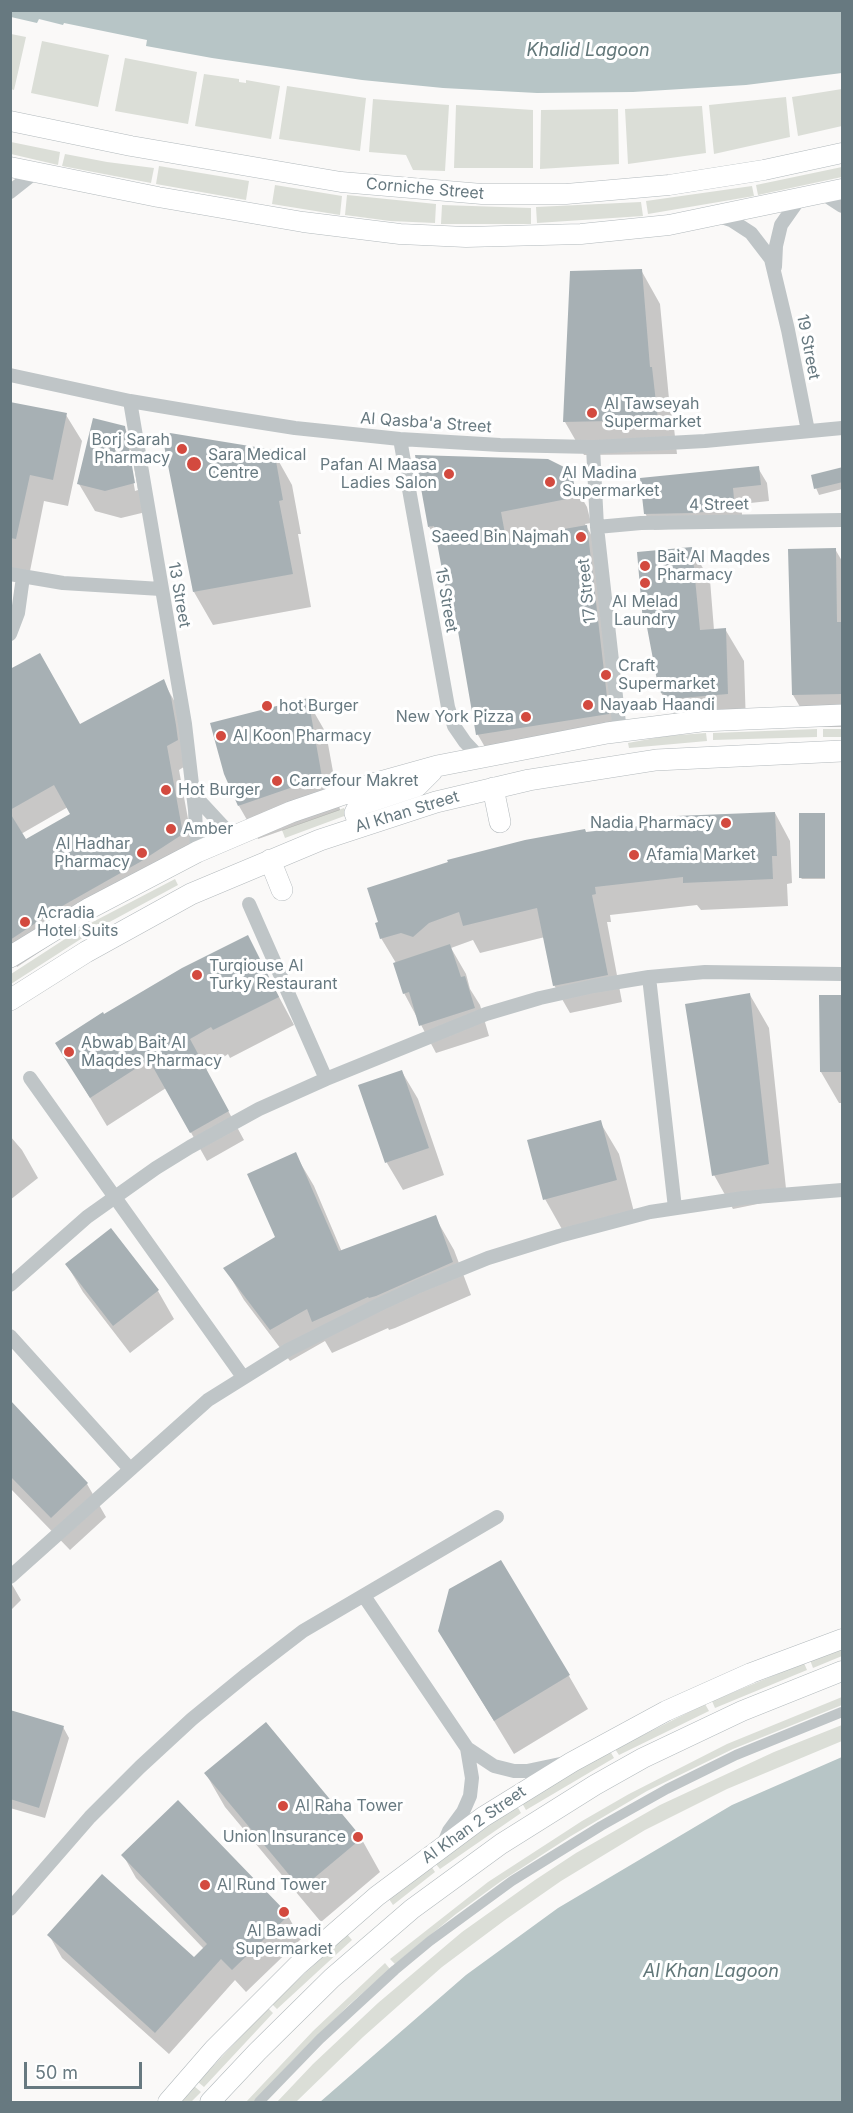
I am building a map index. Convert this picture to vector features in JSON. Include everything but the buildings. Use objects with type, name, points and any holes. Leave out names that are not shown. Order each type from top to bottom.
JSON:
[{"type":"main road","name":"Corniche Street","points":[[10,121],[131,146],[341,182],[482,194],[566,194],[636,189],[764,170],[843,153]]},
{"type":"main road","points":[[10,167],[239,212],[314,224],[400,234],[466,237],[570,235],[658,226],[718,216],[843,189]]},
{"type":"main road","name":"Al Khan Street","points":[[10,957],[90,908],[197,852],[232,836],[376,783],[437,766],[671,724],[843,715]]},
{"type":"main road","name":"Al Khan Street","points":[[10,1000],[64,965],[191,894],[270,860],[360,826],[436,802],[563,774],[657,760],[843,751]]},
{"type":"main road","points":[[360,826],[355,813],[359,805],[417,786],[437,766]]},
{"type":"main road","points":[[493,788],[500,822]]},
{"type":"main road","points":[[270,860],[282,891]]},
{"type":"main road","name":"Al Khan 2 Street","points":[[168,2103],[214,2049],[298,1965],[377,1896],[443,1845],[572,1762],[634,1727],[751,1673],[843,1639]]},
{"type":"main road","name":"Al Khan 2 Street","points":[[210,2103],[257,2052],[332,1978],[412,1909],[501,1844],[595,1785],[653,1753],[742,1711],[843,1671]]},
{"type":"street","points":[[10,192],[34,173]]},
{"type":"street","points":[[822,193],[843,206]]},
{"type":"street","name":"19 Street","points":[[800,198],[781,225],[776,246],[775,269],[808,431]]},
{"type":"street","name":"19 Street","points":[[718,216],[731,220],[751,233],[765,250],[775,269]]},
{"type":"street","name":"Al Qasba'a Street","points":[[10,375],[130,401],[295,428],[400,439],[500,445],[593,447],[705,441],[843,428]]},
{"type":"street","name":"13 Street","points":[[130,401],[185,724],[194,795],[197,852]]},
{"type":"street","name":"15 Street","points":[[400,439],[448,707],[454,726],[480,758]]},
{"type":"street","name":"17 Street","points":[[593,447],[597,527],[620,732]]},
{"type":"street","name":"4 Street","points":[[597,527],[641,523],[843,520]]},
{"type":"street","points":[[10,634],[18,614],[17,575],[81,585],[161,589]]},
{"type":"street","points":[[194,795],[232,836]]},
{"type":"street","points":[[249,904],[326,1079]]},
{"type":"street","points":[[10,1285],[52,1246],[114,1196],[215,1132],[326,1079],[486,1014],[540,998],[649,977],[705,972],[843,974]]},
{"type":"street","points":[[649,977],[675,1208]]},
{"type":"street","points":[[30,1078],[243,1377]]},
{"type":"street","points":[[10,1577],[208,1400],[288,1350],[378,1305],[488,1258],[650,1212],[763,1195],[843,1190]]},
{"type":"street","points":[[10,1336],[130,1469]]},
{"type":"street","points":[[10,1909],[90,1817],[140,1767],[192,1719],[247,1674],[303,1630],[497,1517]]},
{"type":"street","points":[[364,1596],[467,1748],[494,1766],[514,1772],[572,1762]]},
{"type":"street","points":[[259,2103],[320,2039],[395,1970],[430,1941],[512,1881],[609,1821],[676,1785],[744,1751],[843,1712]]},
{"type":"street","points":[[443,1845],[470,1796],[472,1778],[467,1748]]},
{"type":"shaded area","points":[[11,34],[26,37],[14,90],[11,89]]},
{"type":"shaded area","points":[[42,41],[109,55],[98,107],[31,93]]},
{"type":"shaded area","points":[[125,58],[197,72],[188,124],[115,111]]},
{"type":"shaded area","points":[[204,74],[239,79],[239,82],[246,83],[246,80],[280,86],[271,139],[195,126]]},
{"type":"shaded area","points":[[287,86],[366,98],[360,151],[279,139]]},
{"type":"shaded area","points":[[842,89],[842,126],[798,136],[792,97]]},
{"type":"shaded area","points":[[786,97],[790,137],[714,154],[709,105]]},
{"type":"shaded area","points":[[373,99],[449,105],[445,171],[413,170],[406,155],[369,152]]},
{"type":"shaded area","points":[[456,105],[533,110],[533,168],[454,168]]},
{"type":"shaded area","points":[[702,106],[706,153],[628,164],[625,109]]},
{"type":"shaded area","points":[[618,109],[619,164],[540,169],[541,110]]},
{"type":"shaded area","points":[[11,142],[60,152],[58,165],[11,154]]},
{"type":"shaded area","points":[[65,154],[154,168],[151,183],[62,166]]},
{"type":"shaded area","points":[[159,166],[249,181],[246,200],[156,184]]},
{"type":"shaded area","points":[[842,167],[842,177],[758,195],[756,185]]},
{"type":"shaded area","points":[[275,185],[342,196],[340,215],[272,204]]},
{"type":"shaded area","points":[[752,186],[754,196],[648,214],[646,201]]},
{"type":"shaded area","points":[[347,195],[436,204],[435,223],[390,221],[345,215]]},
{"type":"shaded area","points":[[641,202],[643,216],[537,223],[536,207]]},
{"type":"shaded area","points":[[442,205],[531,208],[531,224],[441,224]]},
{"type":"shaded area","points":[[817,729],[817,737],[713,740],[713,733]]},
{"type":"shaded area","points":[[823,729],[842,729],[842,737],[823,737]]},
{"type":"shaded area","points":[[706,733],[707,741],[629,748],[628,743],[666,736]]},
{"type":"shaded area","points":[[344,808],[347,815],[285,838],[282,830]]},
{"type":"shaded area","points":[[175,879],[178,885],[91,932],[87,925]]},
{"type":"shaded area","points":[[82,928],[87,935],[11,984],[11,974]]},
{"type":"shaded area","points":[[842,1648],[842,1656],[813,1668],[810,1660]]},
{"type":"shaded area","points":[[804,1663],[807,1670],[715,1708],[712,1701]]},
{"type":"shaded area","points":[[842,1697],[842,1705],[733,1749],[647,1791],[500,1882],[456,1914],[395,1964],[390,1959],[488,1882],[582,1821],[629,1794],[727,1744]]},
{"type":"shaded area","points":[[705,1704],[709,1711],[619,1755],[615,1749]]},
{"type":"shaded area","points":[[842,1725],[842,1741],[727,1789],[645,1830],[561,1881],[442,1967],[363,2037],[296,2102],[277,2102],[313,2064],[378,2003],[462,1932],[535,1880],[576,1853],[660,1805],[774,1752]]},
{"type":"shaded area","points":[[610,1751],[614,1758],[526,1810],[522,1803]]},
{"type":"shaded area","points":[[517,1806],[521,1813],[440,1869],[435,1863]]},
{"type":"shaded area","points":[[431,1866],[435,1872],[393,1905],[389,1899]]},
{"type":"shaded area","points":[[347,1934],[352,1940],[277,2009],[272,2004]]},
{"type":"shaded area","points":[[385,1963],[390,1969],[350,2004],[254,2102],[246,2102],[313,2031]]},
{"type":"shaded area","points":[[268,2008],[273,2013],[204,2087],[198,2082]]},
{"type":"shaded area","points":[[194,2086],[201,2092],[191,2102],[181,2102]]},
{"type":"water","name":"Khalid Lagoon","points":[[11,10],[842,11],[842,73],[746,85],[633,92],[537,93],[443,88],[362,80],[212,58],[146,46],[147,40],[64,23],[63,25],[39,19],[37,23],[11,17]]},
{"type":"water","name":"Al Khan Lagoon","points":[[842,1757],[842,2102],[320,2102],[466,1975],[558,1908],[732,1805]]},
{"type":"place","name":"Al Tawseyah Supermarket","points":[[592,413]]},
{"type":"place","name":"Borj Sarah Pharmacy","points":[[182,449]]},
{"type":"place","name":"Sara Medical Centre","points":[[194,464]]},
{"type":"place","name":"Pafan Al Maasa Ladies Salon","points":[[449,474]]},
{"type":"place","name":"Al Madina Supermarket","points":[[550,482]]},
{"type":"place","name":"Saeed Bin Najmah","points":[[581,537]]},
{"type":"place","name":"Bait Al Maqdes Pharmacy","points":[[645,566]]},
{"type":"place","name":"Al Melad Laundry","points":[[645,583]]},
{"type":"place","name":"Craft Supermarket","points":[[606,675]]},
{"type":"place","name":"Nayaab Haandi","points":[[588,705]]},
{"type":"place","name":"hot Burger","points":[[267,706]]},
{"type":"place","name":"New York Pizza","points":[[526,717]]},
{"type":"place","name":"Al Koon Pharmacy","points":[[221,736]]},
{"type":"place","name":"Carrefour Makret","points":[[277,781]]},
{"type":"place","name":"Hot Burger","points":[[166,790]]},
{"type":"place","name":"Nadia Pharmacy","points":[[726,823]]},
{"type":"place","name":"Amber","points":[[171,829]]},
{"type":"place","name":"Al Hadhar Pharmacy","points":[[142,853]]},
{"type":"place","name":"Afamia Market","points":[[634,855]]},
{"type":"place","name":"Acradia Hotel Suits","points":[[25,922]]},
{"type":"place","name":"Turqiouse Al Turky Restaurant","points":[[197,975]]},
{"type":"place","name":"Abwab Bait Al Maqdes Pharmacy","points":[[69,1052]]},
{"type":"place","name":"Al Raha Tower","points":[[283,1806]]},
{"type":"place","name":"Union Insurance","points":[[358,1837]]},
{"type":"place","name":"Al Rund Tower","points":[[205,1885]]},
{"type":"place","name":"Al Bawadi Supermarket","points":[[284,1912]]}]
